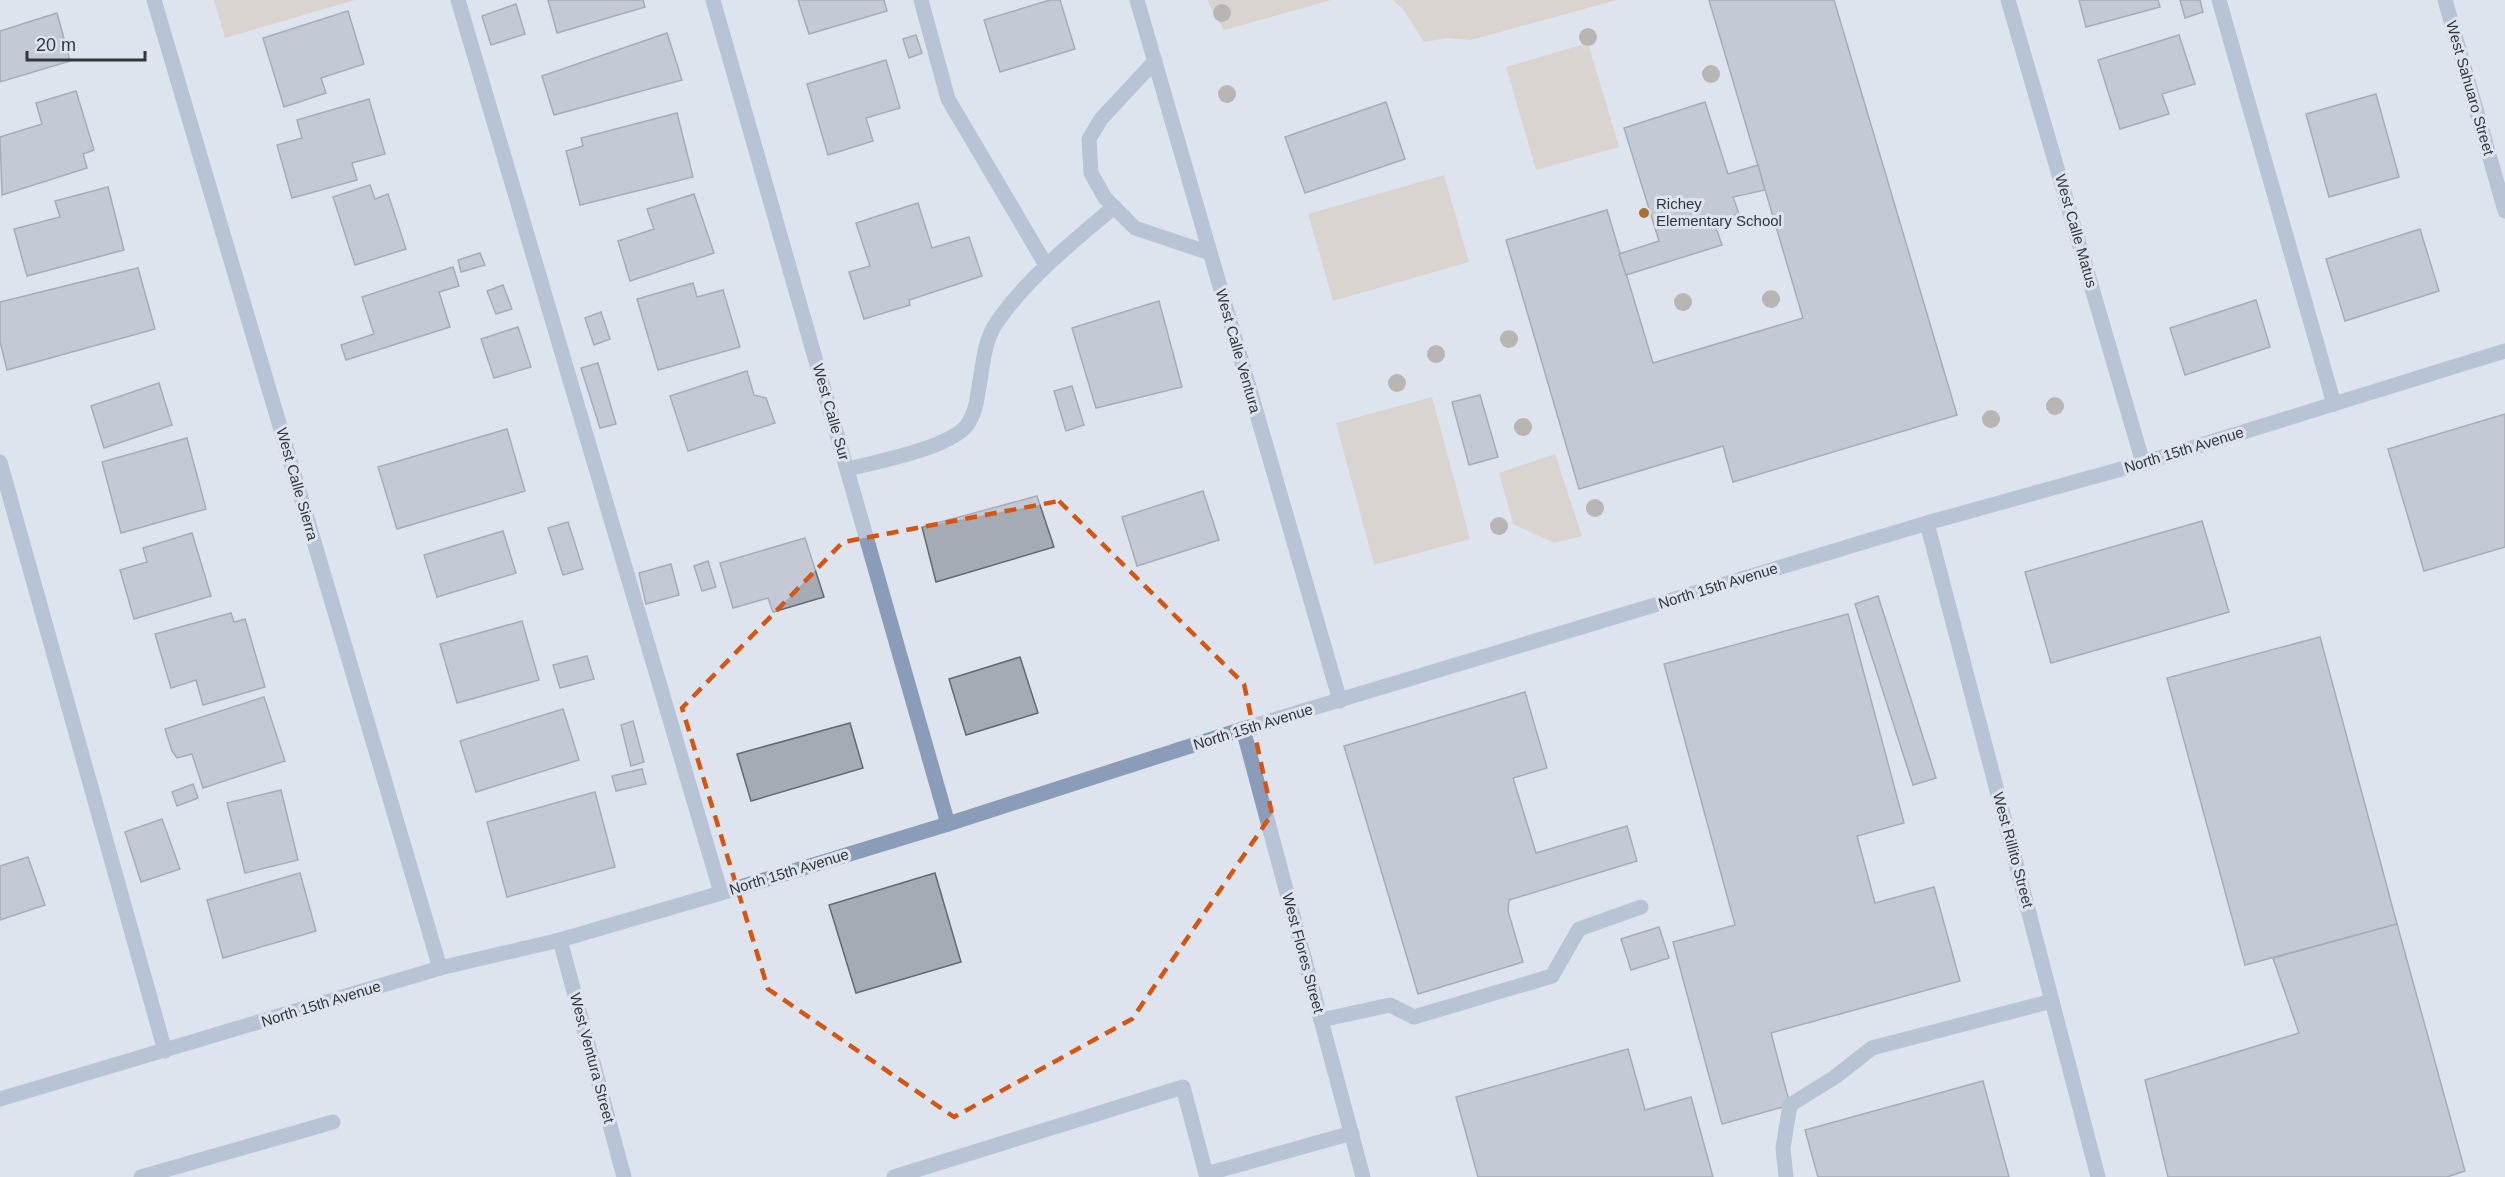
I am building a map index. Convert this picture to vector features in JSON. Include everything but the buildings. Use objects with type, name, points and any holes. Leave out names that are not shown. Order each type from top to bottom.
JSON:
[{"type":"street","name":"West Calle Sierra","points":[[154,0],[440,968]]},
{"type":"street","points":[[458,0],[721,893]]},
{"type":"street","name":"West Calle Sur","points":[[713,0],[948,824]]},
{"type":"street","points":[[921,0],[948,99],[1046,265]]},
{"type":"street","name":"West Calle Ventura","points":[[1137,0],[1340,701]]},
{"type":"street","name":"West Calle Matus","points":[[2008,0],[2143,463]]},
{"type":"street","points":[[2219,0],[2334,404]]},
{"type":"street","name":"West Sahuaro Street","points":[[2445,0],[2505,211]]},
{"type":"street","points":[[1155,61],[1101,119],[1089,139],[1092,173],[1105,198],[1135,228],[1210,253]]},
{"type":"street","points":[[848,469],[914,453],[952,437],[969,424],[978,395],[985,349],[996,323],[1046,265],[1113,207]]},
{"type":"street","name":"North 15th Avenue","points":[[0,1100],[440,968],[560,940],[721,893],[948,824],[1244,729],[1927,523],[2143,463],[2505,351]]},
{"type":"street","points":[[0,462],[165,1051]]},
{"type":"street","name":"West Rillito Street","points":[[1927,523],[2098,1177]]},
{"type":"street","name":"West Flores Street","points":[[1244,729],[1364,1177]]},
{"type":"street","points":[[1322,1020],[1390,1005],[1414,1017],[1552,976],[1579,929],[1641,907]]},
{"type":"street","name":"West Ventura Street","points":[[560,940],[624,1177]]},
{"type":"street","points":[[1786,1177],[1783,1148],[1790,1105],[1835,1077],[1872,1048],[2052,1001]]},
{"type":"street","points":[[894,1177],[1183,1087],[1206,1174],[1352,1133]]},
{"type":"street","points":[[141,1177],[333,1122]]},
{"type":"highlighted area","points":[[1059,501],[1244,684],[1272,814],[1132,1019],[954,1117],[768,989],[682,708],[843,542]]},
{"type":"shaded area","points":[[214,0],[355,0],[225,38]]},
{"type":"shaded area","points":[[1207,0],[1332,0],[1224,30]]},
{"type":"shaded area","points":[[1392,0],[1617,0],[1471,40],[1448,38],[1424,42],[1403,9]]},
{"type":"shaded area","points":[[1588,43],[1619,147],[1536,170],[1506,67]]},
{"type":"shaded area","points":[[1444,175],[1469,262],[1333,301],[1308,214]]},
{"type":"shaded area","points":[[1432,397],[1470,539],[1374,565],[1336,423]]},
{"type":"shaded area","points":[[1555,454],[1582,536],[1554,543],[1513,524],[1499,473]]},
{"type":"place","name":"Richey Elementary School","points":[[1644,213]]}]
